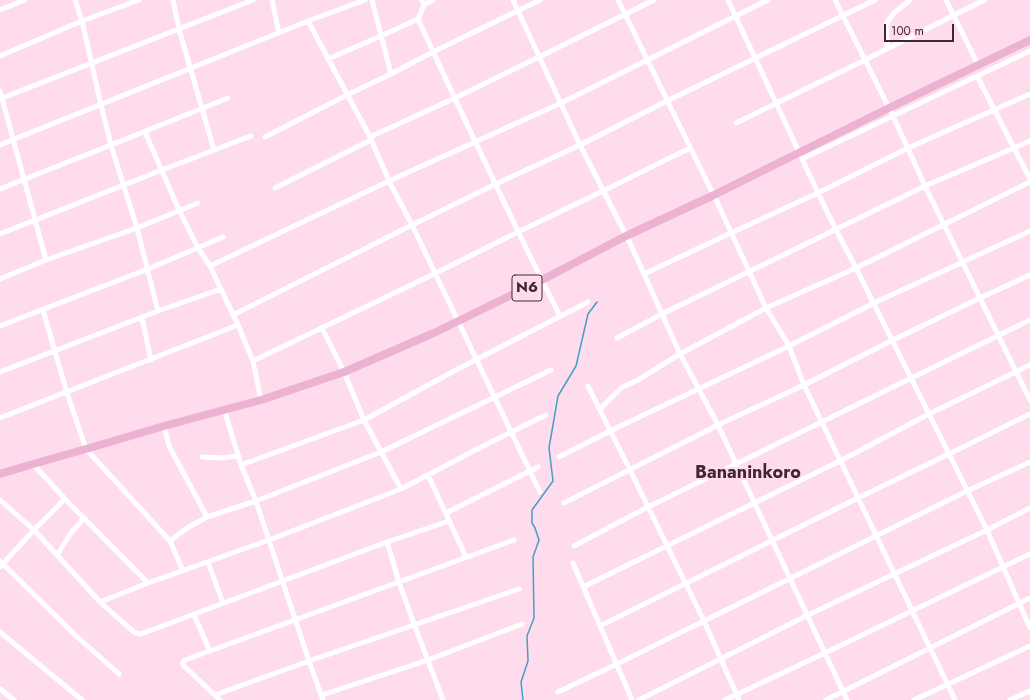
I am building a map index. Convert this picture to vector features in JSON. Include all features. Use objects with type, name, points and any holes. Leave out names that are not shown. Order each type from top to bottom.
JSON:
[{"type":"highway","name":"N6","points":[[0,474],[164,426],[261,400],[344,372],[436,332],[542,280],[626,236],[801,156],[889,108],[1030,40]]},
{"type":"street","points":[[0,10],[25,0]]},
{"type":"street","points":[[75,0],[82,21],[111,145],[137,228],[158,311]]},
{"type":"street","points":[[0,56],[82,21],[139,0]]},
{"type":"street","points":[[173,0],[179,29],[214,150]]},
{"type":"street","points":[[1,98],[253,0]]},
{"type":"street","points":[[272,0],[279,33]]},
{"type":"street","points":[[0,145],[308,21],[365,0]]},
{"type":"street","points":[[372,0],[391,74]]},
{"type":"street","points":[[433,0],[423,2],[418,19],[518,232],[560,316]]},
{"type":"street","points":[[513,0],[580,145],[644,274],[680,354],[718,425],[847,700]]},
{"type":"street","points":[[265,137],[540,0]]},
{"type":"street","points":[[618,0],[714,195],[766,308],[789,346],[804,386],[955,700]]},
{"type":"street","points":[[275,188],[370,138],[654,0]]},
{"type":"street","points":[[728,0],[836,230],[893,340],[987,530],[1030,628]]},
{"type":"street","points":[[210,266],[390,181],[561,103],[768,0]]},
{"type":"street","points":[[835,0],[893,116],[925,186],[1030,400]]},
{"type":"street","points":[[234,315],[412,225],[580,145],[875,0]]},
{"type":"street","points":[[946,0],[978,65]]},
{"type":"street","points":[[736,123],[984,0]]},
{"type":"street","points":[[887,49],[886,26],[888,21],[908,1]]},
{"type":"street","points":[[328,59],[418,19]]},
{"type":"street","points":[[308,21],[370,138],[540,492]]},
{"type":"street","points":[[801,156],[893,116],[1030,51]]},
{"type":"street","points":[[977,76],[1030,179]]},
{"type":"street","points":[[0,92],[46,260]]},
{"type":"street","points":[[644,274],[818,193],[908,148],[1030,94]]},
{"type":"street","points":[[0,189],[228,98]]},
{"type":"street","points":[[145,132],[179,210],[198,248],[210,266],[234,315],[253,361],[261,400]]},
{"type":"street","points":[[0,234],[251,136]]},
{"type":"street","points":[[617,338],[662,314],[925,186],[1030,141]]},
{"type":"street","points":[[253,361],[603,192],[690,148]]},
{"type":"street","points":[[600,410],[622,388],[680,354],[766,308],[856,268],[1030,182]]},
{"type":"street","points":[[0,279],[46,260],[137,228],[198,203]]},
{"type":"street","points":[[559,457],[874,304],[1030,231]]},
{"type":"street","points":[[0,326],[148,269],[223,237]]},
{"type":"street","points":[[564,503],[718,425],[804,386],[893,340],[1030,275]]},
{"type":"street","points":[[0,372],[158,311],[221,289]]},
{"type":"street","points":[[241,464],[364,420],[476,359],[588,302]]},
{"type":"street","points":[[43,310],[86,450],[170,541],[183,571]]},
{"type":"street","points":[[142,318],[151,360]]},
{"type":"street","points":[[574,546],[648,507],[1030,320]]},
{"type":"street","points":[[0,418],[238,325]]},
{"type":"street","points":[[322,328],[344,372],[364,420],[401,489]]},
{"type":"street","points":[[583,587],[840,461],[929,414],[1030,365]]},
{"type":"street","points":[[170,541],[187,528],[207,517],[256,501],[381,452],[551,370]]},
{"type":"street","points":[[588,386],[704,622],[740,700]]},
{"type":"street","points":[[224,409],[241,464],[256,501],[323,698],[522,624]]},
{"type":"street","points":[[600,626],[1030,414]]},
{"type":"street","points":[[100,602],[148,583],[269,540],[401,489],[546,415]]},
{"type":"street","points":[[164,426],[169,446],[207,517]]},
{"type":"street","points":[[202,457],[220,458],[239,456]]},
{"type":"street","points":[[558,692],[877,537],[967,491],[1030,462]]},
{"type":"street","points":[[33,464],[65,499],[148,583]]},
{"type":"street","points":[[446,513],[538,467]]},
{"type":"street","points":[[428,475],[466,557]]},
{"type":"street","points":[[65,499],[1,564],[74,634],[119,674]]},
{"type":"street","points":[[0,500],[34,530],[100,602],[135,633],[140,634],[387,542],[449,521]]},
{"type":"street","points":[[639,700],[808,615],[1030,508]]},
{"type":"street","points":[[57,555],[71,533],[84,518]]},
{"type":"street","points":[[220,700],[183,665],[185,660],[514,540]]},
{"type":"street","points":[[387,542],[399,582],[443,700]]},
{"type":"street","points":[[725,700],[1030,554]]},
{"type":"street","points":[[208,562],[223,603]]},
{"type":"street","points":[[573,563],[632,700]]},
{"type":"street","points":[[215,695],[309,660],[519,589]]},
{"type":"street","points":[[826,700],[1030,598]]},
{"type":"street","points":[[194,614],[210,651]]},
{"type":"street","points":[[0,632],[82,700]]},
{"type":"street","points":[[914,700],[1030,646]]},
{"type":"street","points":[[0,689],[14,700]]},
{"type":"street","points":[[1010,700],[1030,691]]},
{"type":"waterway","points":[[523,700],[521,682],[528,661],[527,636],[534,618],[533,557],[539,540],[532,523],[532,510],[553,481],[549,448],[558,396],[576,366],[588,314],[597,302]]},
{"type":"district","name":"Bananinkoro","points":[[748,474]]}]
